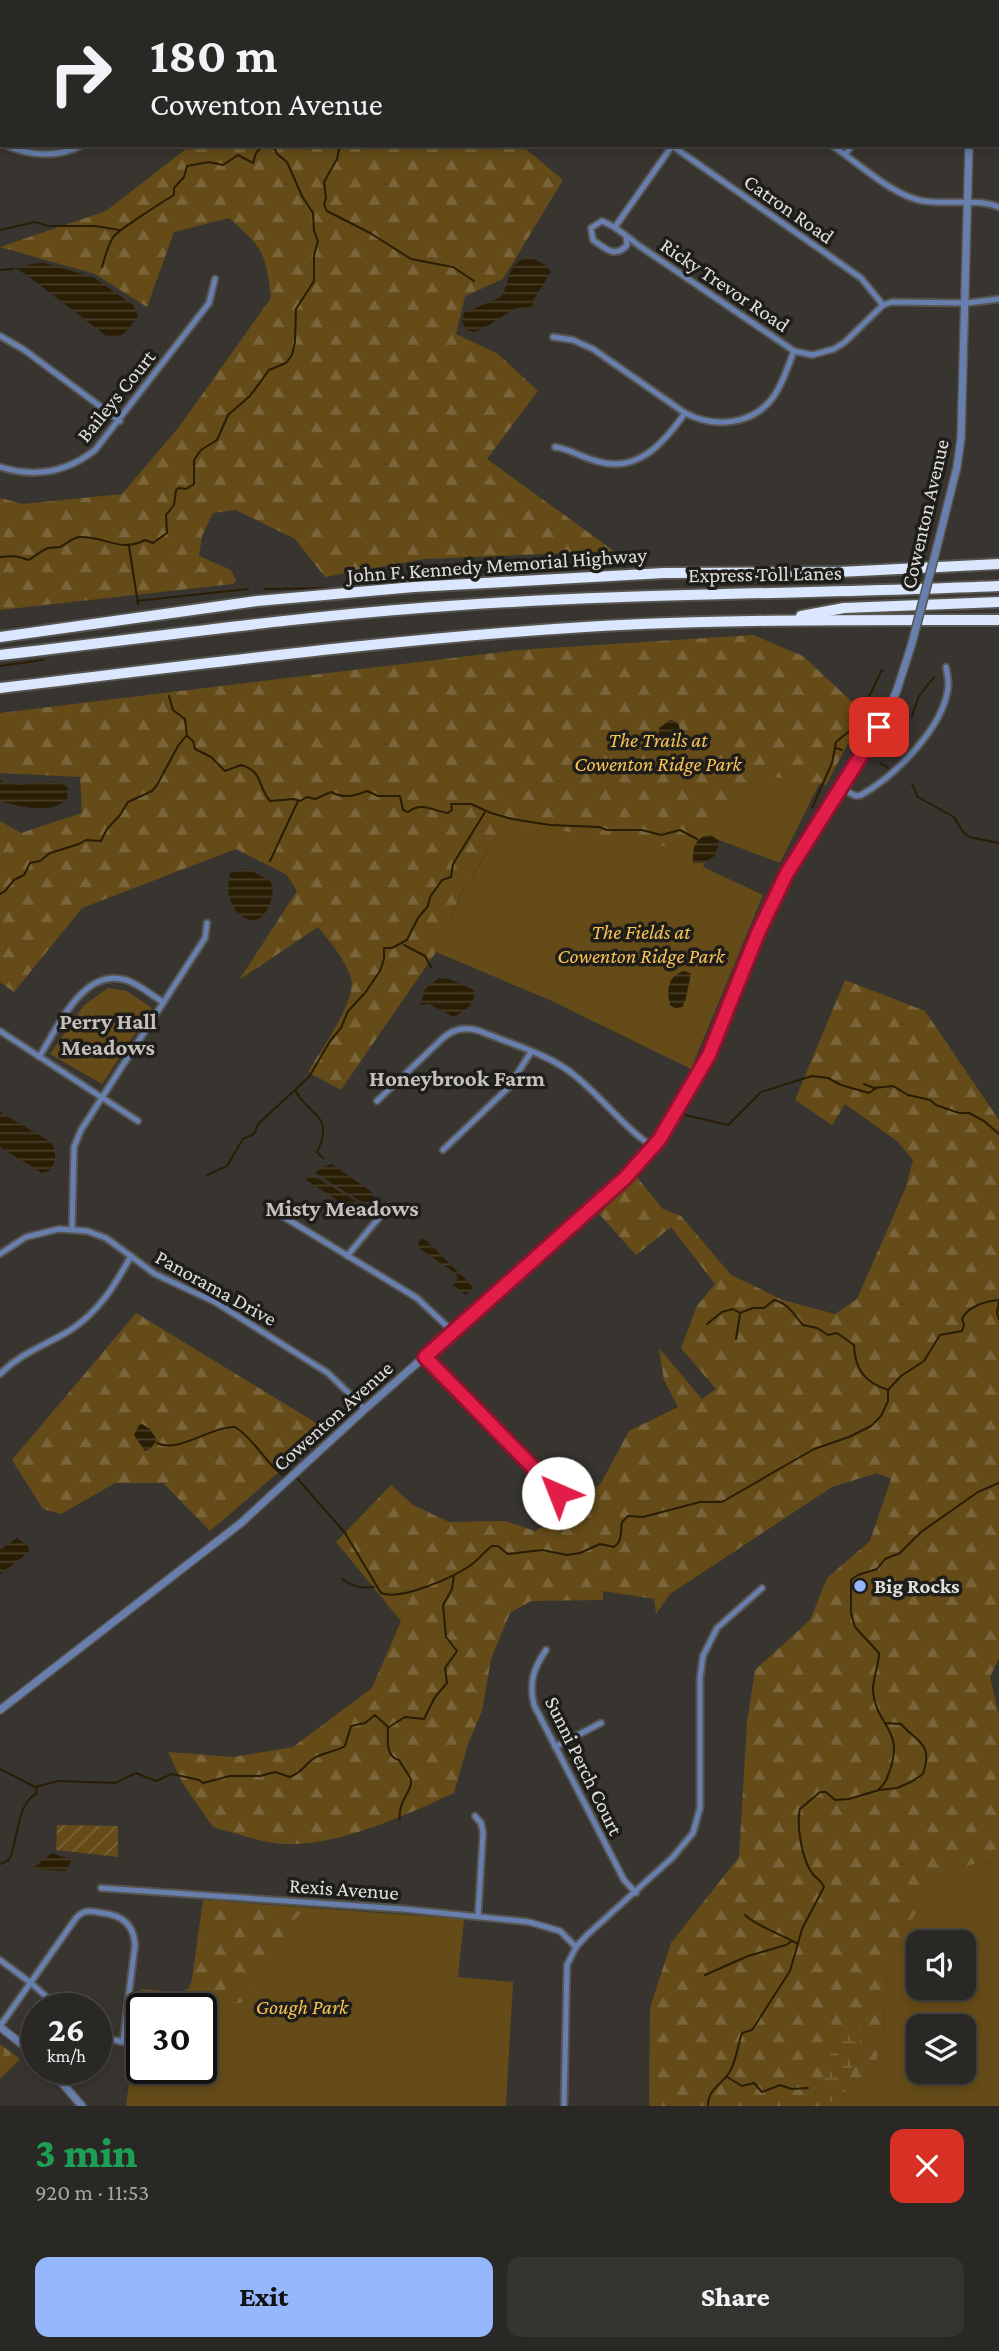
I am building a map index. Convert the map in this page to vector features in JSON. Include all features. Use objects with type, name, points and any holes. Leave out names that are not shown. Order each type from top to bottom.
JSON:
[{"type":"highway","name":"John F. Kennedy Memorial Highway","points":[[0,637],[257,601],[414,587],[664,573],[839,572],[999,564]]},
{"type":"highway","name":"Express Toll Lanes","points":[[0,655],[323,617],[448,606],[657,596],[999,586]]},
{"type":"highway","name":"Express Toll Lanes","points":[[792,620],[818,611],[844,608],[999,602]]},
{"type":"highway","points":[[0,688],[436,638],[586,627],[792,620],[999,620]]},
{"type":"street","points":[[14,147],[46,155],[78,147]]},
{"type":"street","points":[[615,228],[670,147]]},
{"type":"street","name":"Catron Road","points":[[672,147],[861,278],[883,305]]},
{"type":"street","points":[[834,147],[913,199],[999,208]]},
{"type":"street","points":[[846,154],[851,147]]},
{"type":"street","name":"Cowenton Avenue","points":[[0,1710],[236,1528],[365,1409],[615,1187],[653,1147],[686,1098],[709,1055],[777,892],[886,715],[912,643],[957,467],[961,438],[967,303],[969,147]]},
{"type":"street","name":"Ricky Trevor Road","points":[[626,236],[627,246],[619,253],[612,253],[593,240],[590,234],[591,228],[602,221],[615,228],[794,351],[812,355],[834,349],[845,342],[883,305]]},
{"type":"street","name":"Baileys Court","points":[[0,467],[37,473],[62,469],[95,450],[209,303],[215,279]]},
{"type":"street","points":[[883,305],[902,301],[967,303],[999,299]]},
{"type":"street","points":[[0,336],[23,349],[120,421]]},
{"type":"street","points":[[553,338],[573,340],[593,349],[685,413],[705,421],[725,423],[754,414],[774,397],[794,351]]},
{"type":"street","points":[[555,447],[608,464],[633,462],[660,446],[685,413]]},
{"type":"street","points":[[840,788],[856,796],[861,795],[878,784],[912,752],[927,734],[941,710],[949,687],[946,667]]},
{"type":"street","points":[[72,1229],[74,1147],[80,1130],[205,938],[207,923]]},
{"type":"street","points":[[39,1057],[82,992],[94,983],[112,978],[123,979],[163,1002]]},
{"type":"street","points":[[377,1101],[443,1038],[460,1028],[480,1031],[531,1052],[573,1074],[635,1134],[653,1147]]},
{"type":"street","points":[[0,1031],[138,1121]]},
{"type":"street","points":[[443,1150],[508,1088],[531,1052]]},
{"type":"street","points":[[347,1256],[388,1207]]},
{"type":"street","points":[[274,1211],[424,1303],[453,1332]]},
{"type":"street","name":"Panorama Drive","points":[[0,1254],[37,1233],[72,1229],[106,1238],[155,1274],[215,1301],[317,1366],[340,1382],[365,1409]]},
{"type":"street","points":[[0,1374],[20,1356],[69,1331],[92,1314],[112,1290],[131,1255]]},
{"type":"street","points":[[425,1357],[558,1493]]},
{"type":"street","points":[[564,2106],[567,1965],[576,1947],[672,1858],[693,1833],[700,1808],[699,1678],[703,1656],[717,1628],[762,1588]]},
{"type":"street","name":"Sunni Perch Court","points":[[546,1650],[535,1666],[531,1682],[534,1706],[624,1880],[636,1893]]},
{"type":"street","points":[[555,1747],[601,1723]]},
{"type":"street","points":[[475,1816],[481,1823],[483,1832],[478,1916]]},
{"type":"street","name":"Rexis Avenue","points":[[101,1888],[478,1916],[544,1925],[569,1937],[576,1947]]},
{"type":"street","points":[[21,2043],[0,2027],[80,1914],[89,1911],[119,1917],[133,1932],[135,1945],[123,2042],[112,2040]]},
{"type":"street","points":[[0,1960],[42,1993]]},
{"type":"street","points":[[63,2084],[82,2106]]},
{"type":"green space","points":[[188,147],[523,147],[563,180],[503,279],[465,296],[456,334],[498,354],[538,391],[487,459],[614,551],[424,559],[325,577],[295,539],[236,510],[213,513],[202,536],[199,556],[231,570],[236,580],[233,584],[0,610],[0,498],[23,504],[122,494],[179,427],[271,298],[261,252],[229,218],[174,232],[147,307],[95,274],[0,247],[106,211]]},
{"type":"green space","name":"The Trails at Cowenton Ridge Park","points":[[753,635],[803,656],[864,713],[826,785],[755,774],[696,842],[669,847],[505,822],[461,894],[436,952],[341,1090],[308,1072],[349,999],[351,978],[345,964],[318,927],[239,980],[297,891],[287,875],[236,849],[82,908],[14,992],[0,982],[0,821],[21,833],[82,813],[80,777],[0,773],[0,713],[518,650]]},
{"type":"green space","name":"The Fields at Cowenton Ridge Park","points":[[855,711],[780,863],[714,838],[703,867],[763,895],[691,1069],[552,1001],[436,952],[461,895],[505,822]]},
{"type":"green space","points":[[845,980],[925,1011],[999,1120],[999,1658],[990,1677],[999,1715],[999,1864],[978,1863],[948,1870],[906,1927],[887,1969],[884,2026],[868,2097],[843,2101],[862,2032],[821,2106],[649,2106],[650,2008],[671,1943],[739,1857],[747,1722],[755,1670],[810,1620],[827,1578],[870,1541],[891,1479],[877,1473],[832,1487],[670,1594],[656,1614],[654,1599],[603,1591],[603,1600],[531,1601],[510,1613],[491,1659],[482,1711],[468,1744],[454,1793],[372,1828],[328,1840],[286,1844],[268,1842],[213,1827],[183,1784],[168,1752],[233,1757],[293,1747],[372,1688],[401,1621],[336,1542],[391,1485],[413,1505],[449,1522],[505,1521],[535,1531],[566,1514],[601,1483],[629,1431],[678,1407],[664,1380],[659,1348],[702,1399],[716,1389],[681,1348],[697,1306],[715,1284],[671,1227],[636,1255],[599,1214],[636,1176],[663,1209],[681,1216],[731,1275],[783,1300],[835,1314],[857,1299],[906,1187],[913,1160],[897,1141],[845,1104],[832,1125],[795,1100]]},
{"type":"green space","points":[[108,988],[127,991],[152,1008],[102,1084],[50,1054],[84,1005]]},
{"type":"green space","points":[[136,1313],[328,1430],[210,1531],[163,1483],[115,1483],[61,1514],[43,1509],[12,1460]]},
{"type":"green space","points":[[57,1825],[118,1826],[118,1857],[56,1850]]},
{"type":"green space","points":[[978,1863],[999,1864],[999,2106],[821,2106],[821,2102],[868,2097],[884,2026],[887,1969],[906,1927],[948,1870]]},
{"type":"green space","name":"Gough Park","points":[[203,1900],[464,1919],[458,1977],[513,1982],[506,2106],[126,2106],[129,2084],[217,2084],[217,1993],[190,1993]]},
{"type":"green space","points":[[214,1900],[303,1912],[286,1927],[281,1955],[262,1966],[248,2001],[233,2004],[217,2003],[217,1993],[180,1993],[188,1989],[207,1934]]},
{"type":"green space","name":"Gough Park","points":[[141,1989],[190,1993],[140,1993]]},
{"type":"green space","points":[[843,2023],[855,2023],[862,2032],[843,2101],[821,2102],[826,2067]]},
{"type":"green space","points":[[0,2044],[20,2059],[0,2079]]},
{"type":"shaded area","points":[[531,258],[546,265],[551,272],[532,307],[516,308],[481,330],[467,330],[462,322],[464,313],[501,297],[514,267],[523,259]]},
{"type":"shaded area","points":[[44,263],[93,277],[133,305],[138,316],[120,336],[105,335],[28,276],[13,269]]},
{"type":"shaded area","points":[[670,720],[679,725],[680,732],[675,747],[670,745],[661,751],[657,746],[659,728]]},
{"type":"shaded area","points":[[0,780],[17,785],[61,783],[68,788],[67,799],[60,804],[44,808],[0,801]]},
{"type":"shaded area","points":[[711,835],[719,841],[715,856],[702,863],[693,863],[693,852],[698,840]]},
{"type":"shaded area","points":[[248,869],[270,881],[273,889],[266,912],[254,920],[237,911],[228,893],[230,873]]},
{"type":"shaded area","points":[[685,971],[691,974],[685,1002],[682,1007],[675,1008],[670,1005],[670,984],[675,976]]},
{"type":"shaded area","points":[[439,978],[449,979],[474,990],[472,1003],[454,1017],[429,1004],[420,1005],[425,989]]},
{"type":"shaded area","points":[[0,1112],[51,1142],[55,1157],[49,1171],[42,1173],[0,1147]]},
{"type":"shaded area","points":[[332,1164],[372,1192],[375,1198],[368,1206],[315,1173]]},
{"type":"shaded area","points":[[314,1176],[362,1205],[366,1208],[365,1213],[360,1215],[306,1180]]},
{"type":"shaded area","points":[[423,1237],[473,1287],[466,1295],[453,1285],[458,1278],[454,1272],[417,1247]]},
{"type":"shaded area","points":[[142,1424],[150,1429],[157,1440],[145,1451],[134,1435]]},
{"type":"shaded area","points":[[17,1538],[28,1546],[29,1552],[0,1574],[0,1550]]},
{"type":"shaded area","points":[[52,1853],[72,1860],[66,1871],[32,1869]]},
{"type":"waterway","points":[[102,267],[114,236],[174,195],[174,188],[184,177],[187,166],[209,162],[223,165],[238,155],[253,163],[261,147]]},
{"type":"waterway","points":[[0,557],[15,556],[29,560],[48,548],[60,547],[80,537],[128,545],[145,540],[153,543],[167,533],[166,515],[174,505],[176,490],[186,489],[194,484],[194,460],[201,450],[217,440],[228,415],[250,396],[269,370],[286,363],[292,355],[296,309],[314,281],[314,255],[318,241],[314,231],[313,213],[287,162],[277,154],[274,147]]},
{"type":"waterway","points":[[340,147],[337,159],[324,182],[324,205],[327,211],[370,233],[411,259],[453,267],[474,281]]},
{"type":"waterway","points":[[0,230],[35,222],[48,226],[95,226],[119,230]]},
{"type":"waterway","points":[[0,270],[13,269]]},
{"type":"waterway","points":[[129,546],[138,604]]},
{"type":"waterway","points":[[264,589],[346,588]]},
{"type":"waterway","points":[[137,601],[248,589]]},
{"type":"waterway","points":[[0,666],[43,660]]},
{"type":"waterway","points":[[812,808],[832,763],[836,742],[854,727],[882,670]]},
{"type":"waterway","points":[[912,716],[919,696],[934,677]]},
{"type":"waterway","points":[[169,696],[173,710],[185,719],[187,736],[193,741],[195,749],[211,757],[225,771],[241,765],[253,771],[270,801],[300,801],[307,797],[315,799],[331,792],[349,796],[367,791],[378,796],[400,796],[403,810],[408,812],[423,807],[448,813],[452,810],[451,804],[471,804],[512,819],[550,825],[642,830],[661,835],[680,830],[697,839]]},
{"type":"waterway","points":[[0,894],[14,880],[24,875],[30,863],[86,840],[101,841],[128,802],[152,791],[157,785],[186,736]]},
{"type":"waterway","points":[[836,748],[842,750]]},
{"type":"waterway","points":[[880,763],[888,768]]},
{"type":"waterway","points":[[912,784],[918,797],[954,817],[969,837],[999,843]]},
{"type":"waterway","points":[[270,861],[298,801]]},
{"type":"waterway","points":[[207,1175],[227,1166],[243,1139],[254,1134],[259,1123],[309,1077],[330,1041],[341,1028],[348,1011],[380,971],[384,948],[392,948],[407,940],[418,918],[428,906],[430,897],[442,880],[451,877],[453,864],[485,812]]},
{"type":"waterway","points":[[404,945],[425,956],[431,967]]},
{"type":"waterway","points":[[685,1115],[728,1125],[761,1092],[812,1076],[828,1078],[841,1085],[869,1093],[878,1087]]},
{"type":"waterway","points":[[864,1084],[874,1088],[893,1086],[908,1095],[930,1100],[936,1105],[959,1113],[969,1113],[999,1134]]},
{"type":"waterway","points":[[295,1090],[322,1122],[322,1139],[317,1152],[323,1158]]},
{"type":"waterway","points":[[707,1324],[722,1312],[733,1309],[740,1313],[753,1308],[764,1308],[774,1300],[790,1310],[803,1325],[817,1328],[828,1335],[837,1333],[854,1345],[856,1361],[862,1374],[888,1390]]},
{"type":"waterway","points":[[881,1416],[888,1401],[888,1390],[901,1376],[924,1361],[940,1335],[962,1331],[962,1319],[968,1311],[983,1303],[999,1300]]},
{"type":"waterway","points":[[999,1302],[999,1319]]},
{"type":"waterway","points":[[736,1339],[740,1314]]},
{"type":"waterway","points":[[297,1478],[345,1533],[381,1593],[401,1594],[453,1576],[471,1565],[492,1546],[498,1546],[508,1554],[542,1550],[567,1555],[580,1553],[600,1544],[614,1547],[620,1539],[622,1522],[628,1516],[643,1517],[700,1502],[722,1502],[814,1449],[871,1426],[880,1417]]},
{"type":"waterway","points":[[157,1443],[184,1443],[235,1427],[249,1438],[283,1475],[292,1470]]},
{"type":"waterway","points":[[879,1789],[890,1770],[894,1745],[875,1704],[873,1692],[879,1653],[855,1627],[851,1613],[851,1580],[877,1569],[885,1559],[900,1553],[921,1532],[978,1492],[999,1483]]},
{"type":"waterway","points":[[389,1727],[405,1717],[424,1719],[435,1697],[447,1683],[445,1668],[457,1651],[446,1637],[443,1605],[452,1589],[454,1575]]},
{"type":"waterway","points":[[342,1579],[357,1586],[374,1587]]},
{"type":"waterway","points":[[0,1769],[35,1787],[58,1781],[115,1783],[136,1773],[156,1781],[172,1774],[203,1783],[230,1776],[260,1776],[275,1772],[290,1777],[316,1757],[345,1746],[351,1726],[365,1723],[375,1715],[388,1727],[389,1751],[399,1760],[411,1781],[401,1808],[400,1820]]},
{"type":"waterway","points":[[708,2106],[713,2091],[732,2068],[742,2033],[752,2030],[790,1971],[802,1929],[824,1887],[807,1864],[800,1840],[800,1809],[820,1792],[826,1792],[835,1800],[849,1799],[897,1788],[923,1774],[926,1756],[922,1745],[901,1724],[886,1723]]},
{"type":"waterway","points":[[0,1864],[9,1860],[21,1814],[25,1805],[36,1794],[37,1787]]},
{"type":"waterway","points":[[745,1915],[798,1944]]},
{"type":"waterway","points":[[705,1975],[792,1941]]},
{"type":"waterway","points":[[727,2077],[742,2086],[754,2083],[762,2092],[780,2085],[792,2089],[808,2088]]},
{"type":"place","name":"Big Rocks","points":[[860,1586]]},
{"type":"district","name":"Perry Hall Meadows","points":[[108,1034]]},
{"type":"district","name":"Honeybrook Farm","points":[[457,1078]]},
{"type":"district","name":"Misty Meadows","points":[[342,1208]]},
{"type":"route","points":[[558,1493],[425,1357],[625,1178],[659,1140],[709,1055],[758,933],[787,873],[879,727]]}]
